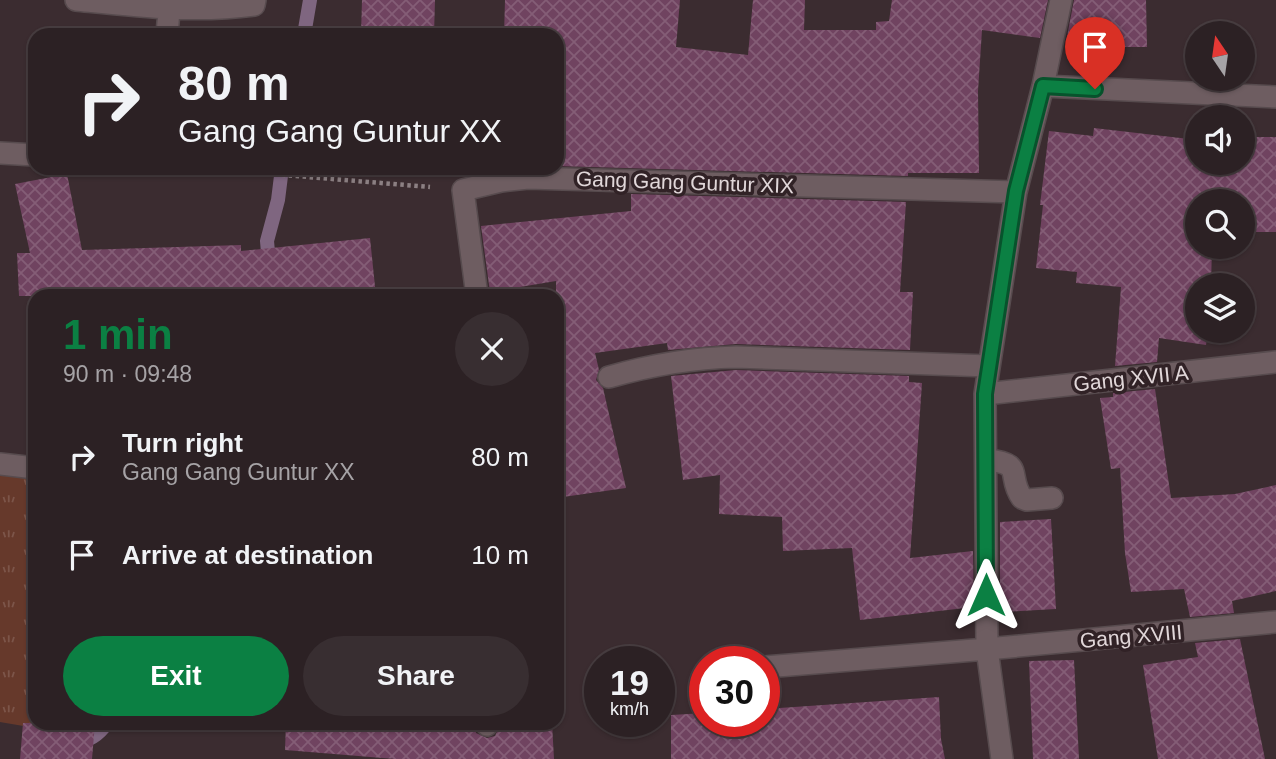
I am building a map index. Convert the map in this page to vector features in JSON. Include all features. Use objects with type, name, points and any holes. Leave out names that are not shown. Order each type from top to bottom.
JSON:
[{"type":"street","points":[[76,0],[169,10],[231,8],[254,5],[255,0]]},
{"type":"street","points":[[1002,759],[987,649],[985,394],[1016,191],[1043,86],[1061,0]]},
{"type":"street","points":[[168,28],[169,10]]},
{"type":"street","points":[[1043,86],[1276,97]]},
{"type":"street","points":[[0,153],[28,155]]},
{"type":"street","name":"Gang Gang Guntur XIX","points":[[463,190],[501,180],[528,178],[1016,191]]},
{"type":"street","points":[[463,190],[476,289]]},
{"type":"street","points":[[609,377],[694,358],[736,357],[989,366]]},
{"type":"street","name":"Gang XVII A","points":[[985,394],[1276,362]]},
{"type":"street","points":[[986,460],[1004,461],[1009,466],[1022,498],[1052,498]]},
{"type":"street","points":[[0,464],[28,467]]},
{"type":"street","name":"Gang XVIII","points":[[780,666],[1276,622]]},
{"type":"path","points":[[282,175],[463,190]]},
{"type":"green space","points":[[0,472],[28,474],[28,727],[0,722]]},
{"type":"building","points":[[362,0],[435,0],[434,28],[361,28]]},
{"type":"building","points":[[505,0],[680,0],[676,47],[748,55],[753,0],[805,0],[804,30],[876,30],[876,22],[889,21],[892,0],[1048,0],[1040,38],[982,30],[978,91],[979,173],[908,173],[908,176],[564,166],[564,28],[504,28]]},
{"type":"building","points":[[1074,0],[1146,0],[1147,47],[1078,47],[1078,43],[1066,42]]},
{"type":"building","points":[[1094,128],[1185,139],[1185,175],[1255,175],[1255,137],[1276,137],[1276,232],[1255,232],[1255,189],[1185,189],[1185,259],[1212,259],[1211,273],[1185,273],[1185,342],[1159,338],[1157,362],[1115,366],[1121,287],[1076,283],[1077,272],[1036,268],[1049,131],[1093,136]]},
{"type":"building","points":[[67,175],[82,250],[241,245],[241,251],[370,238],[375,289],[28,289],[28,296],[19,296],[17,253],[30,253],[15,184]]},
{"type":"building","points":[[631,194],[906,202],[900,292],[913,292],[910,350],[736,344],[668,350],[667,343],[595,353],[599,370],[596,380],[603,388],[626,488],[564,497],[564,289],[556,289],[556,281],[508,289],[490,289],[481,226],[631,211]]},
{"type":"building","points":[[736,370],[909,376],[909,382],[922,383],[910,558],[973,551],[974,607],[860,620],[852,548],[783,551],[782,517],[719,514],[720,475],[683,480],[671,376]]},
{"type":"building","points":[[1155,389],[1171,498],[1235,494],[1276,485],[1276,591],[1232,601],[1234,613],[1190,617],[1184,589],[1131,592],[1125,553],[1120,468],[1111,469],[1100,398],[1113,397],[1113,393]]},
{"type":"building","points":[[1051,519],[1056,609],[1004,612],[1004,604],[1000,605],[1000,522]]},
{"type":"building","points":[[1240,639],[1265,759],[1158,759],[1143,665],[1198,657],[1195,643]]},
{"type":"building","points":[[1074,660],[1079,759],[1033,759],[1029,661]]},
{"type":"building","points":[[939,697],[945,759],[671,759],[675,715],[689,714],[689,737],[780,737],[780,708]]},
{"type":"building","points":[[23,723],[28,723],[28,730],[94,730],[92,759],[20,759]]},
{"type":"building","points":[[286,730],[475,730],[476,733],[487,738],[495,736],[498,730],[552,730],[554,759],[395,759],[285,750]]},
{"type":"waterway","points":[[305,28],[310,0]]},
{"type":"waterway","points":[[271,289],[267,241],[278,200],[281,175]]},
{"type":"waterway","points":[[77,742],[87,740],[101,730]]},
{"type":"route","points":[[986,595],[985,394],[1016,191],[1043,86],[1095,89]]}]
